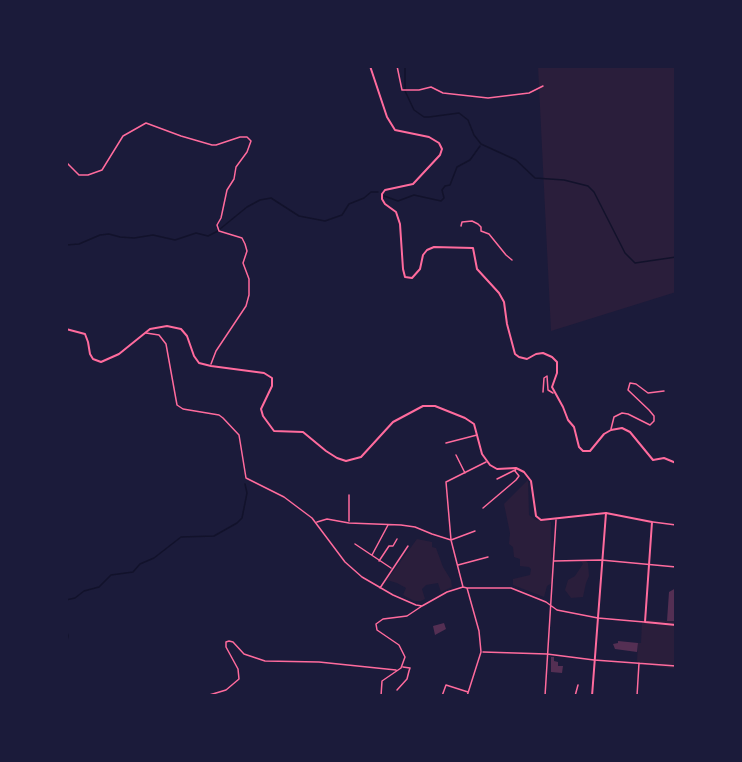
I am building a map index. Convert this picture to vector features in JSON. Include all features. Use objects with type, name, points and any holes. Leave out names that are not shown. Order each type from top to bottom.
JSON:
[{"type":"street","points":[[370,66],[387,117],[395,130],[429,137],[439,143],[442,149],[440,155],[412,184],[385,190],[382,194],[385,204],[396,212],[398,218],[405,277],[412,278],[420,269],[426,250],[434,247],[473,248],[477,269],[499,292],[504,302],[515,354],[526,359],[543,353],[557,362],[557,373],[552,387],[577,433],[577,442],[583,451],[593,449],[602,436],[611,430],[622,428],[627,430],[653,460],[664,458],[676,463]]},
{"type":"street","points":[[398,66],[402,90],[431,87],[451,94],[488,98],[529,93],[543,86]]},
{"type":"street","points":[[66,162],[79,175],[88,175],[102,170],[123,136],[146,123],[181,136],[216,145],[240,137],[247,137],[251,141],[247,152],[236,166],[234,179],[227,190],[221,218],[217,225],[222,233],[242,238],[247,248],[243,263],[249,279],[249,295],[241,315],[216,351],[211,366]]},
{"type":"street","points":[[461,226],[462,222],[472,221],[478,224],[481,231],[489,234],[512,260]]},
{"type":"street","points":[[66,329],[85,334],[90,354],[93,359],[101,362],[119,354],[150,329],[173,326],[181,329],[187,336],[194,356],[200,363],[257,371],[270,376],[273,380],[272,386],[261,406],[261,414],[276,432],[303,432],[326,451],[346,461],[361,458],[390,425],[423,406],[435,406],[474,424],[486,462],[497,469],[516,469],[524,472],[531,481],[536,516],[541,520],[606,513],[676,525]]},
{"type":"street","points":[[143,333],[159,335],[166,344],[177,405],[183,409],[219,415],[239,435],[246,478],[284,496],[317,522],[345,562],[379,588],[407,602],[422,606]]},
{"type":"street","points":[[543,392],[544,378],[547,376],[548,390],[554,393]]},
{"type":"street","points":[[611,430],[614,417],[622,413],[650,425],[654,421],[654,416],[649,410],[628,390],[630,383],[636,384],[648,393],[664,392]]},
{"type":"street","points":[[446,443],[477,435]]},
{"type":"street","points":[[456,455],[465,473]]},
{"type":"street","points":[[467,696],[481,652],[479,631],[451,540],[446,482],[486,462]]},
{"type":"street","points":[[497,479],[516,469]]},
{"type":"street","points":[[483,508],[516,480],[519,476],[516,469]]},
{"type":"street","points":[[349,495],[349,523]]},
{"type":"street","points":[[592,696],[606,513]]},
{"type":"street","points":[[317,522],[327,519],[349,523],[415,527],[451,540],[475,531]]},
{"type":"street","points":[[545,696],[556,520]]},
{"type":"street","points":[[645,622],[652,522]]},
{"type":"street","points":[[372,555],[388,525]]},
{"type":"street","points":[[379,562],[389,546],[393,546],[398,539]]},
{"type":"street","points":[[355,544],[392,569]]},
{"type":"street","points":[[379,588],[408,546]]},
{"type":"street","points":[[458,566],[488,557]]},
{"type":"street","points":[[554,561],[602,560],[676,567]]},
{"type":"street","points":[[381,696],[382,681],[402,666],[405,657],[394,641],[377,630],[376,623],[387,618],[408,616],[447,592],[465,587],[511,588],[552,605],[557,610],[597,618],[676,625]]},
{"type":"street","points":[[206,696],[226,690],[238,679],[238,669],[226,647],[226,642],[229,641],[233,642],[244,654],[265,662],[319,662],[396,670]]},
{"type":"street","points":[[481,652],[547,654],[676,666]]},
{"type":"street","points":[[637,696],[639,663]]},
{"type":"street","points":[[397,690],[410,672],[410,668],[402,666]]},
{"type":"street","points":[[442,696],[446,685],[468,692]]},
{"type":"street","points":[[575,696],[578,685]]},
{"type":"shaded area","points":[[538,66],[676,66],[676,292],[551,331]]},
{"type":"shaded area","points":[[528,480],[529,515],[536,520],[551,522],[552,583],[547,586],[544,597],[513,585],[513,579],[530,575],[531,569],[520,566],[520,559],[514,557],[513,547],[509,544],[510,533],[504,504]]},
{"type":"shaded area","points":[[417,539],[432,542],[432,547],[436,548],[452,587],[441,592],[438,583],[426,585],[422,589],[425,599],[421,601],[414,601],[403,595],[406,588],[387,580]]},
{"type":"shaded area","points":[[585,560],[588,563],[589,576],[583,597],[571,598],[565,590],[568,580],[575,576],[583,564],[581,561]]},
{"type":"shaded area","points":[[642,621],[676,621],[676,669],[640,664],[637,661]]},
{"type":"building","points":[[676,588],[676,621],[667,621],[669,592]]},
{"type":"building","points":[[444,623],[446,629],[435,635],[433,626]]},
{"type":"building","points":[[618,641],[638,643],[637,652],[615,649],[613,644]]},
{"type":"building","points":[[551,657],[558,662],[558,666],[563,666],[562,673],[551,672]]},
{"type":"waterway","points":[[405,66],[405,91],[414,110],[424,117],[459,113],[468,120],[474,135],[481,144],[516,160],[535,178],[564,180],[588,186],[594,192],[625,253],[635,263],[676,257]]},
{"type":"waterway","points":[[384,196],[398,201],[414,195],[441,201],[444,198],[442,190],[445,186],[450,185],[457,167],[470,160],[480,146]]},
{"type":"waterway","points":[[220,229],[247,207],[260,200],[271,198],[299,216],[325,221],[342,215],[349,204],[364,198],[371,192],[378,192]]},
{"type":"waterway","points":[[66,245],[79,244],[100,235],[109,234],[134,238],[153,235],[175,240],[196,233],[208,236],[218,231]]},
{"type":"waterway","points":[[66,600],[99,587],[111,575],[133,572],[140,564],[154,558],[181,537],[214,536],[237,523],[242,518],[247,493],[245,484]]},
{"type":"waterway","points":[[66,628],[68,636],[66,645]]}]
